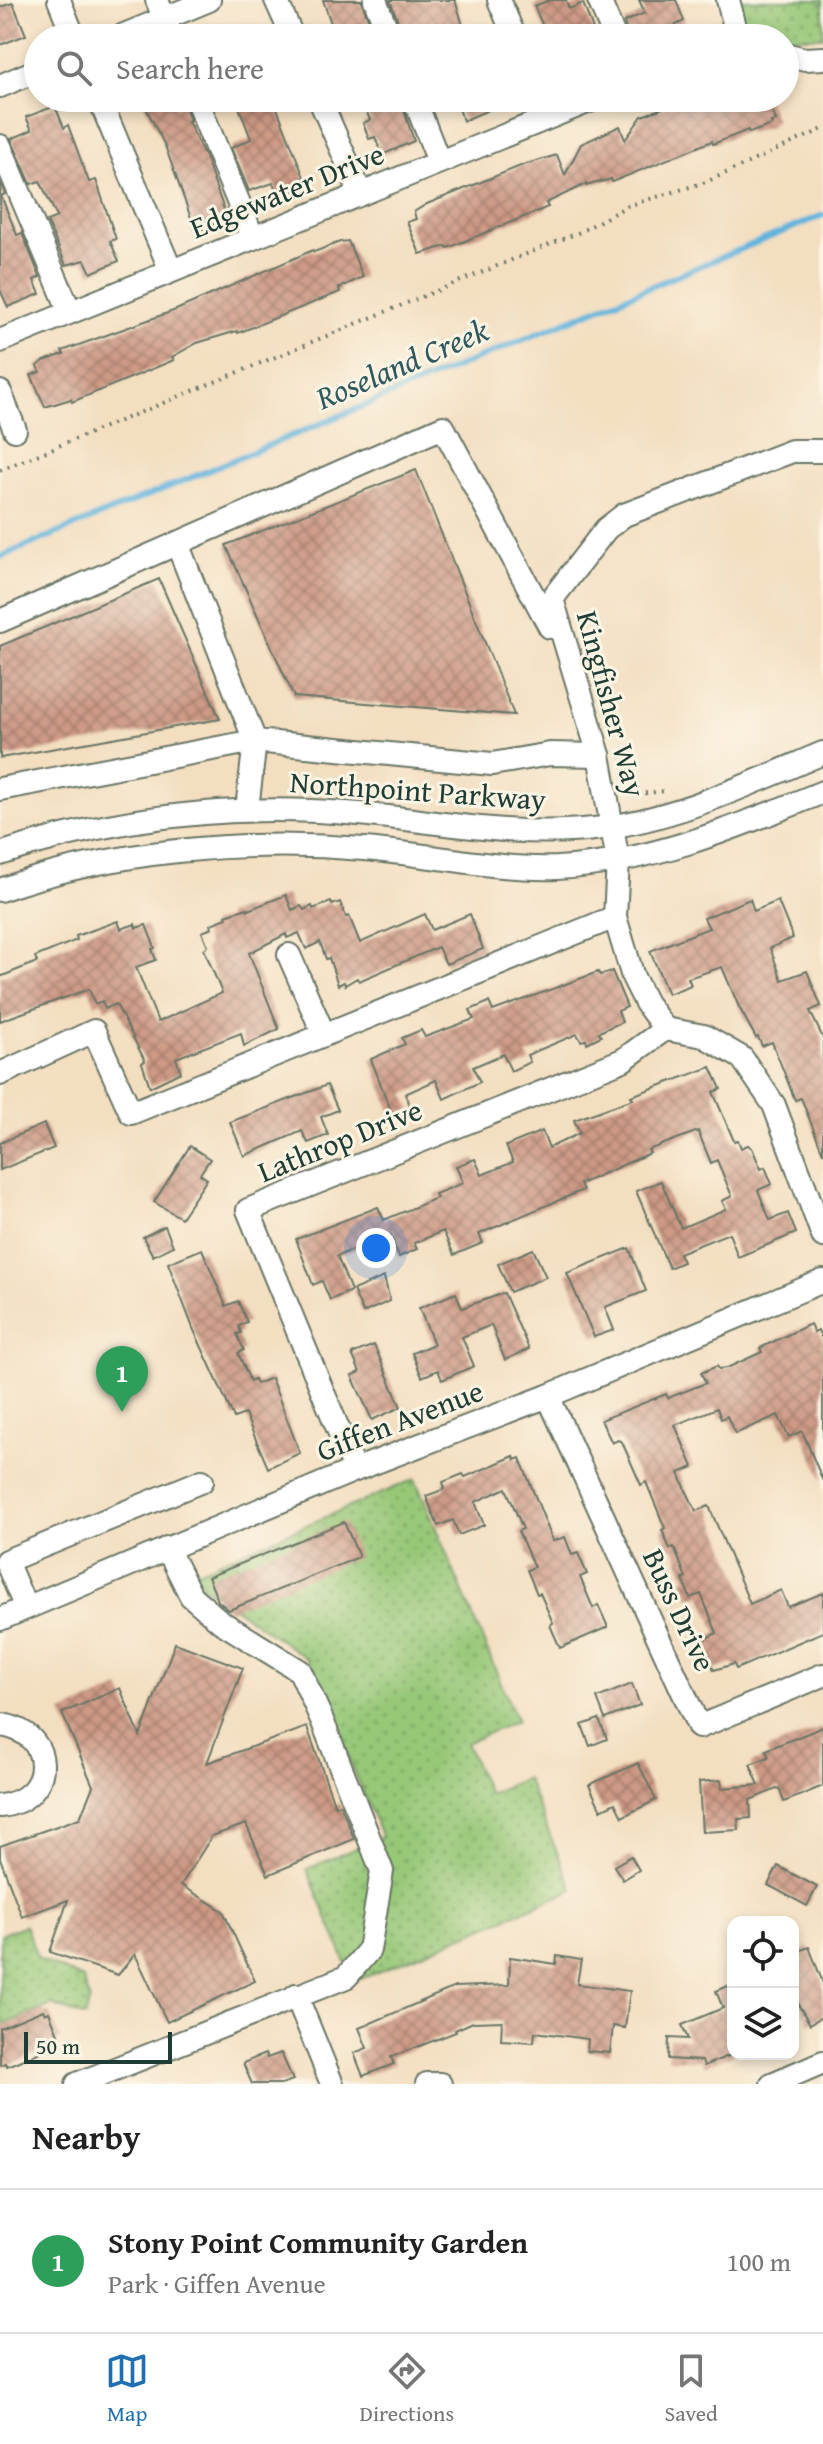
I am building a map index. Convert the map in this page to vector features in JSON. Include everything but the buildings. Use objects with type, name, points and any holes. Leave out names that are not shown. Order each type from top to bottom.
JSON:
[{"type":"street","points":[[59,0],[68,24]]},
{"type":"street","points":[[164,19],[209,0]]},
{"type":"street","points":[[276,0],[287,24]]},
{"type":"street","points":[[375,0],[384,24]]},
{"type":"street","points":[[499,0],[509,24]]},
{"type":"street","points":[[599,0],[609,24]]},
{"type":"street","points":[[728,0],[734,24]]},
{"type":"street","points":[[799,58],[823,58]]},
{"type":"street","points":[[0,86],[24,76]]},
{"type":"street","points":[[105,112],[171,271]]},
{"type":"street","points":[[202,112],[253,238]]},
{"type":"street","points":[[325,112],[361,194]]},
{"type":"street","points":[[419,112],[439,162]]},
{"type":"street","name":"Edgewater Drive","points":[[0,341],[439,162],[536,112]]},
{"type":"street","points":[[0,146],[70,312]]},
{"type":"street","points":[[0,392],[15,430]]},
{"type":"street","points":[[0,621],[443,427],[569,661]]},
{"type":"street","name":"Kingfisher Way","points":[[618,861],[599,755],[552,599],[606,529],[624,515],[792,451],[823,451]]},
{"type":"street","points":[[177,543],[255,741],[247,809]]},
{"type":"street","points":[[0,789],[255,741],[492,764],[550,754],[599,755]]},
{"type":"street","name":"Northpoint Parkway","points":[[0,854],[91,829],[247,809],[362,814],[518,832],[595,829],[689,807],[823,753]]},
{"type":"street","name":"Northpoint Parkway","points":[[0,890],[102,864],[220,846],[364,849],[497,867],[558,868],[618,861],[705,839],[823,792]]},
{"type":"street","points":[[618,861],[615,917],[633,977],[646,1003],[665,1029],[704,1036],[742,1058],[774,1105],[823,1236]]},
{"type":"street","points":[[0,1074],[94,1031],[131,1113],[615,917]]},
{"type":"street","points":[[289,955],[324,1035]]},
{"type":"street","name":"Lathrop Drive","points":[[355,1470],[248,1210],[623,1060],[665,1029]]},
{"type":"street","name":"Giffen Avenue","points":[[0,1619],[355,1470],[548,1396],[823,1281]]},
{"type":"street","name":"Buss Drive","points":[[548,1396],[699,1727],[823,1675]]},
{"type":"street","points":[[25,1606],[6,1561],[202,1481]]},
{"type":"street","points":[[77,2084],[346,1977],[369,1950],[382,1871],[300,1671],[221,1622],[191,1596],[167,1548]]},
{"type":"street","points":[[0,1725],[17,1728],[30,1737],[40,1750],[43,1765],[39,1781],[31,1794],[17,1803],[0,1806]]},
{"type":"street","points":[[296,1995],[332,2084]]},
{"type":"street","points":[[772,2084],[823,2062]]},
{"type":"street","points":[[427,2084],[440,2084]]},
{"type":"path","points":[[0,470],[580,232],[627,206],[706,182],[823,129]]},
{"type":"green space","points":[[733,0],[823,0],[823,37],[799,37],[799,24],[744,24],[739,21]]},
{"type":"green space","points":[[415,1479],[517,1721],[466,1743],[488,1794],[526,1778],[573,1890],[354,1982],[307,1869],[382,1837],[307,1659],[188,1575]]},
{"type":"green space","points":[[25,1925],[38,1959],[83,1979],[90,2000],[85,2017],[52,2005],[0,2026],[0,1935]]},
{"type":"waterway","name":"Roseland Creek","points":[[0,557],[823,215]]},
{"type":"place","name":"Stony Point Community Garden","points":[[122,1412]]}]
